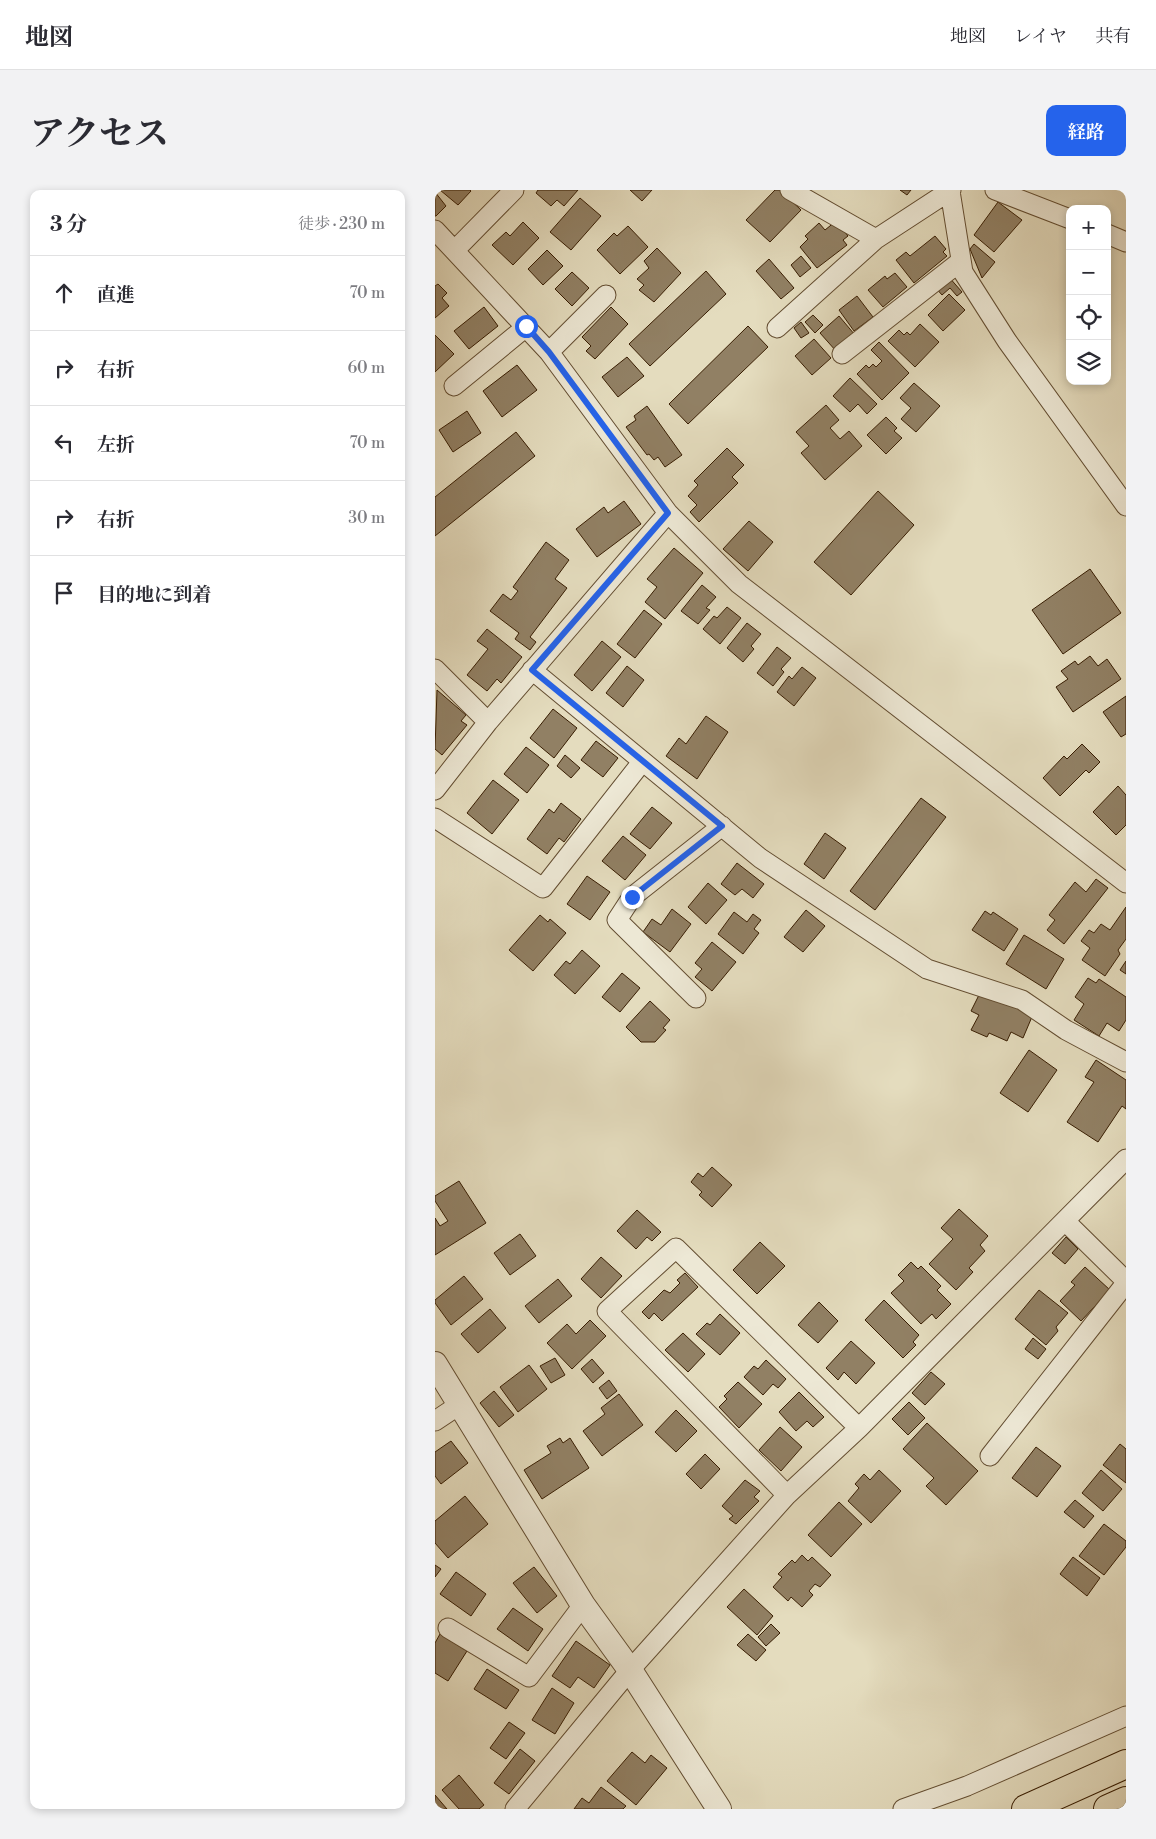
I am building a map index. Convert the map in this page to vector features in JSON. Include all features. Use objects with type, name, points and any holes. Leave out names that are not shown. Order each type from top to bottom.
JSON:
[{"type":"highway","points":[[1026,1809],[1126,1764]]},
{"type":"highway","points":[[1108,1809],[1126,1801]]},
{"type":"street","points":[[455,250],[515,190]]},
{"type":"street","points":[[790,190],[876,238]]},
{"type":"street","points":[[777,328],[876,238],[950,190],[963,272],[1007,341],[1126,506]]},
{"type":"street","points":[[995,190],[1066,218]]},
{"type":"street","points":[[435,230],[549,352],[668,513],[739,584],[1126,883]]},
{"type":"street","points":[[1111,236],[1126,242]]},
{"type":"street","points":[[843,354],[961,261]]},
{"type":"street","points":[[549,352],[605,295]]},
{"type":"street","points":[[454,386],[526,326]]},
{"type":"street","points":[[435,790],[488,722],[668,513]]},
{"type":"street","points":[[435,669],[488,722]]},
{"type":"street","points":[[532,670],[760,858],[927,969],[1022,1000],[1066,1030],[1126,1062]]},
{"type":"street","points":[[435,818],[543,888],[642,762]]},
{"type":"street","points":[[696,998],[617,920],[632,897],[722,826]]},
{"type":"street","points":[[515,1809],[630,1670],[787,1495],[859,1428],[1066,1222],[1126,1159]]},
{"type":"street","points":[[990,1456],[1126,1282],[1066,1222]]},
{"type":"street","points":[[787,1495],[607,1311],[676,1248],[859,1428]]},
{"type":"street","points":[[435,1364],[583,1605],[630,1670],[719,1809]]},
{"type":"street","points":[[435,1421],[459,1405]]},
{"type":"street","points":[[448,1628],[529,1677],[583,1605]]},
{"type":"street","points":[[903,1809],[967,1786],[1126,1716]]},
{"type":"building","points":[[440,190],[470,190],[471,191],[458,205]]},
{"type":"building","points":[[538,190],[578,190],[564,206],[557,200],[551,206],[536,193]]},
{"type":"building","points":[[630,190],[652,190],[642,201]]},
{"type":"building","points":[[775,190],[780,190],[801,210],[770,242],[746,220]]},
{"type":"building","points":[[900,190],[911,190],[907,195]]},
{"type":"building","points":[[435,192],[446,206],[436,216],[435,216]]},
{"type":"building","points":[[580,198],[601,216],[571,250],[550,232]]},
{"type":"building","points":[[998,202],[1022,220],[994,252],[974,235]]},
{"type":"building","points":[[836,221],[848,236],[843,240],[847,245],[817,268],[800,247],[808,239],[805,236],[819,223],[825,230]]},
{"type":"building","points":[[523,222],[539,238],[513,265],[492,245],[506,232],[510,236]]},
{"type":"building","points":[[628,226],[648,247],[620,274],[597,250],[614,233],[617,236]]},
{"type":"building","points":[[935,236],[946,249],[943,252],[947,256],[914,283],[896,260],[906,252],[910,256]]},
{"type":"building","points":[[974,244],[995,262],[982,278],[970,249]]},
{"type":"building","points":[[657,248],[681,273],[654,302],[639,290],[644,285],[637,279],[649,268],[644,261]]},
{"type":"building","points":[[547,250],[563,266],[543,285],[528,269]]},
{"type":"building","points":[[801,256],[811,268],[800,277],[791,265]]},
{"type":"building","points":[[769,259],[794,288],[781,299],[756,271]]},
{"type":"building","points":[[706,271],[726,294],[650,366],[629,344]]},
{"type":"building","points":[[572,272],[589,288],[572,306],[555,289]]},
{"type":"building","points":[[895,273],[907,287],[883,307],[868,290],[885,276],[887,279]]},
{"type":"building","points":[[948,276],[962,292],[957,296],[950,288],[942,295],[935,287]]},
{"type":"building","points":[[438,284],[447,293],[442,298],[449,306],[435,318],[435,286]]},
{"type":"building","points":[[949,294],[965,310],[943,331],[928,315]]},
{"type":"building","points":[[857,296],[873,317],[854,331],[839,310]]},
{"type":"building","points":[[484,307],[498,326],[469,349],[454,331]]},
{"type":"building","points":[[611,307],[628,324],[595,359],[586,351],[591,346],[582,337]]},
{"type":"building","points":[[813,315],[823,325],[815,333],[805,322]]},
{"type":"building","points":[[839,316],[855,335],[836,351],[820,333]]},
{"type":"building","points":[[801,322],[809,333],[801,338],[794,328]]},
{"type":"building","points":[[920,324],[939,342],[915,367],[888,341],[899,330],[904,335],[907,332],[910,335]]},
{"type":"building","points":[[748,326],[768,347],[688,424],[669,404]]},
{"type":"building","points":[[435,335],[454,354],[435,372]]},
{"type":"building","points":[[814,339],[831,358],[812,375],[795,356]]},
{"type":"building","points":[[879,342],[909,373],[882,400],[857,374],[866,365],[869,368],[873,364],[876,367],[882,361],[871,350]]},
{"type":"building","points":[[627,357],[644,376],[618,397],[602,377]]},
{"type":"building","points":[[517,365],[537,390],[502,417],[483,391]]},
{"type":"building","points":[[850,378],[877,404],[867,414],[858,404],[850,412],[833,396]]},
{"type":"building","points":[[914,383],[940,406],[916,432],[901,419],[911,408],[900,398]]},
{"type":"building","points":[[826,405],[839,420],[830,428],[840,439],[849,431],[862,446],[825,480],[801,453],[809,446],[796,432]]},
{"type":"building","points":[[647,406],[682,455],[665,467],[658,457],[654,460],[649,454],[647,455],[626,427],[636,420],[634,416]]},
{"type":"building","points":[[467,411],[481,433],[453,452],[439,430]]},
{"type":"building","points":[[886,417],[897,428],[894,431],[902,438],[886,454],[867,435]]},
{"type":"building","points":[[516,432],[535,456],[435,536],[435,497]]},
{"type":"building","points":[[727,448],[744,465],[732,477],[738,483],[699,522],[690,512],[697,505],[688,496],[698,485],[694,481]]},
{"type":"building","points":[[878,491],[914,525],[851,595],[814,562]]},
{"type":"building","points":[[624,501],[641,524],[597,557],[576,529],[604,507],[608,513]]},
{"type":"building","points":[[749,521],[773,542],[748,571],[723,549]]},
{"type":"building","points":[[546,542],[569,560],[555,579],[567,588],[530,637],[536,642],[530,650],[515,639],[519,633],[490,611],[503,594],[511,600],[518,591],[513,587]]},
{"type":"building","points":[[674,548],[703,573],[665,619],[645,602],[657,587],[647,579]]},
{"type":"building","points":[[1090,569],[1121,613],[1063,654],[1032,610]]},
{"type":"building","points":[[702,585],[716,597],[706,608],[710,610],[698,624],[681,611]]},
{"type":"building","points":[[727,607],[741,618],[720,644],[703,629],[714,616],[717,618]]},
{"type":"building","points":[[644,610],[662,624],[635,658],[617,644]]},
{"type":"building","points":[[747,623],[761,634],[751,646],[754,649],[743,662],[727,648]]},
{"type":"building","points":[[487,629],[522,657],[501,683],[497,679],[487,691],[467,675],[488,649],[477,641]]},
{"type":"building","points":[[602,641],[621,657],[592,691],[574,675]]},
{"type":"building","points":[[777,647],[791,658],[781,669],[784,672],[773,686],[757,673]]},
{"type":"building","points":[[1090,656],[1098,666],[1107,659],[1121,679],[1073,712],[1056,687],[1068,679],[1061,671],[1075,661],[1078,665]]},
{"type":"building","points":[[627,666],[644,680],[623,707],[606,693]]},
{"type":"building","points":[[802,667],[816,678],[794,706],[777,692],[789,676],[792,679]]},
{"type":"building","points":[[437,690],[466,715],[461,721],[467,725],[442,755],[435,749]]},
{"type":"building","points":[[1126,696],[1126,734],[1121,737],[1103,712]]},
{"type":"building","points":[[553,709],[577,728],[554,758],[530,738]]},
{"type":"building","points":[[706,716],[728,732],[697,779],[666,756],[679,738],[686,744]]},
{"type":"building","points":[[596,741],[618,758],[603,777],[581,760]]},
{"type":"building","points":[[1082,744],[1100,762],[1089,773],[1086,770],[1060,796],[1043,778],[1064,756],[1067,759]]},
{"type":"building","points":[[526,747],[549,765],[527,793],[504,774]]},
{"type":"building","points":[[565,755],[580,768],[571,778],[557,766]]},
{"type":"building","points":[[493,780],[519,800],[492,834],[467,813]]},
{"type":"building","points":[[1118,786],[1126,795],[1126,825],[1116,835],[1093,812]]},
{"type":"building","points":[[921,798],[946,817],[875,910],[850,891]]},
{"type":"building","points":[[561,803],[581,819],[564,842],[559,838],[547,854],[527,839],[549,809],[554,813]]},
{"type":"building","points":[[652,807],[672,823],[650,849],[630,834]]},
{"type":"building","points":[[825,833],[846,848],[824,879],[804,864]]},
{"type":"building","points":[[623,836],[646,855],[625,880],[602,861]]},
{"type":"building","points":[[737,863],[764,884],[753,898],[742,889],[735,895],[721,884]]},
{"type":"building","points":[[587,876],[610,892],[590,920],[567,904]]},
{"type":"building","points":[[1096,879],[1108,888],[1064,944],[1047,930],[1055,920],[1049,915],[1075,882],[1086,892]]},
{"type":"building","points":[[708,883],[727,900],[706,924],[688,907]]},
{"type":"building","points":[[1126,907],[1126,939],[1118,950],[1120,954],[1105,976],[1082,960],[1090,948],[1081,941],[1089,930],[1094,933],[1101,924],[1110,930]]},
{"type":"building","points":[[672,909],[691,924],[670,952],[643,932],[652,919],[661,925]]},
{"type":"building","points":[[806,910],[825,926],[803,952],[784,937]]},
{"type":"building","points":[[985,911],[991,915],[993,912],[1018,929],[1004,951],[972,930]]},
{"type":"building","points":[[734,912],[747,922],[753,914],[761,920],[754,929],[759,933],[743,954],[718,934]]},
{"type":"building","points":[[540,915],[548,922],[550,919],[566,933],[533,971],[509,950]]},
{"type":"building","points":[[1024,935],[1064,959],[1046,989],[1006,964]]},
{"type":"building","points":[[712,942],[736,962],[712,991],[695,977],[702,969],[695,963]]},
{"type":"building","points":[[582,950],[600,966],[575,994],[554,975],[566,961],[570,964]]},
{"type":"building","points":[[1126,961],[1126,974],[1120,970]]},
{"type":"building","points":[[622,973],[640,988],[620,1012],[602,997]]},
{"type":"building","points":[[1088,978],[1096,983],[1099,979],[1126,997],[1126,1020],[1119,1031],[1107,1023],[1099,1036],[1074,1020],[1084,1004],[1075,997]]},
{"type":"building","points":[[980,993],[1034,1012],[1023,1038],[1011,1032],[1007,1041],[989,1033],[987,1037],[971,1030],[979,1015],[971,1011]]},
{"type":"building","points":[[650,1001],[670,1020],[663,1028],[666,1030],[655,1042],[641,1042],[626,1027]]},
{"type":"building","points":[[1029,1050],[1057,1070],[1028,1112],[1000,1093]]},
{"type":"building","points":[[1096,1060],[1126,1080],[1126,1109],[1122,1106],[1098,1142],[1067,1122],[1094,1082],[1085,1077]]},
{"type":"building","points":[[712,1167],[732,1185],[712,1207],[699,1195],[702,1192],[691,1182],[698,1173],[703,1177]]},
{"type":"building","points":[[459,1181],[486,1223],[435,1255],[435,1218],[440,1226],[448,1221],[435,1201],[435,1196]]},
{"type":"building","points":[[959,1209],[988,1236],[980,1245],[985,1251],[969,1268],[973,1272],[956,1290],[929,1264],[953,1239],[941,1228]]},
{"type":"building","points":[[637,1210],[661,1232],[652,1241],[647,1237],[636,1249],[617,1231]]},
{"type":"building","points":[[520,1234],[536,1256],[510,1275],[494,1253]]},
{"type":"building","points":[[1066,1237],[1078,1249],[1065,1264],[1052,1253]]},
{"type":"building","points":[[760,1242],[785,1266],[757,1294],[733,1270]]},
{"type":"building","points":[[601,1257],[622,1276],[601,1298],[581,1279]]},
{"type":"building","points":[[911,1262],[918,1269],[921,1266],[941,1286],[937,1290],[951,1304],[936,1319],[932,1314],[921,1324],[891,1293],[904,1281],[898,1275]]},
{"type":"building","points":[[1085,1267],[1110,1290],[1081,1321],[1060,1301],[1075,1285],[1071,1282]]},
{"type":"building","points":[[685,1273],[698,1287],[662,1321],[654,1313],[649,1319],[642,1312],[664,1290],[670,1293],[680,1283],[677,1280]]},
{"type":"building","points":[[464,1276],[483,1299],[451,1325],[435,1303],[435,1300]]},
{"type":"building","points":[[558,1279],[572,1296],[539,1323],[525,1306]]},
{"type":"building","points":[[1039,1290],[1068,1313],[1056,1327],[1058,1331],[1046,1345],[1015,1319]]},
{"type":"building","points":[[884,1300],[919,1335],[913,1342],[916,1345],[903,1358],[865,1320]]},
{"type":"building","points":[[819,1302],[838,1321],[818,1343],[798,1325]]},
{"type":"building","points":[[490,1309],[506,1328],[478,1353],[461,1334]]},
{"type":"building","points":[[720,1314],[740,1333],[720,1355],[696,1334],[707,1323],[710,1325]]},
{"type":"building","points":[[590,1320],[606,1336],[572,1369],[547,1343],[567,1324],[576,1334]]},
{"type":"building","points":[[683,1333],[705,1354],[688,1372],[665,1350]]},
{"type":"building","points":[[1033,1338],[1046,1349],[1038,1359],[1025,1349]]},
{"type":"building","points":[[851,1341],[875,1363],[856,1384],[844,1372],[838,1380],[826,1368]]},
{"type":"building","points":[[555,1358],[565,1375],[551,1383],[540,1366]]},
{"type":"building","points":[[592,1359],[604,1373],[593,1383],[581,1369]]},
{"type":"building","points":[[766,1360],[786,1379],[778,1388],[773,1384],[763,1395],[744,1377],[754,1366],[758,1369]]},
{"type":"building","points":[[529,1365],[547,1389],[518,1412],[500,1387]]},
{"type":"building","points":[[931,1372],[945,1384],[925,1405],[912,1393]]},
{"type":"building","points":[[609,1380],[617,1391],[607,1399],[599,1388]]},
{"type":"building","points":[[738,1382],[762,1404],[739,1428],[719,1407],[727,1399],[724,1396]]},
{"type":"building","points":[[494,1391],[514,1415],[499,1427],[480,1403]]},
{"type":"building","points":[[799,1392],[824,1417],[813,1427],[807,1421],[796,1431],[779,1412]]},
{"type":"building","points":[[619,1394],[643,1425],[602,1456],[583,1431],[605,1414],[601,1408]]},
{"type":"building","points":[[909,1402],[925,1418],[908,1435],[892,1419]]},
{"type":"building","points":[[676,1410],[697,1431],[676,1452],[655,1432]]},
{"type":"building","points":[[927,1423],[978,1471],[946,1505],[926,1486],[934,1478],[903,1449]]},
{"type":"building","points":[[780,1427],[802,1447],[781,1471],[759,1450]]},
{"type":"building","points":[[560,1438],[563,1443],[570,1438],[589,1468],[542,1499],[524,1470],[551,1453],[547,1446]]},
{"type":"building","points":[[451,1441],[468,1463],[441,1484],[435,1476],[435,1452]]},
{"type":"building","points":[[1120,1444],[1126,1449],[1126,1483],[1103,1465]]},
{"type":"building","points":[[1036,1447],[1061,1466],[1037,1497],[1012,1478]]},
{"type":"building","points":[[705,1454],[720,1469],[701,1489],[686,1474]]},
{"type":"building","points":[[879,1470],[901,1491],[871,1523],[848,1501],[859,1488],[855,1484],[864,1474],[870,1480]]},
{"type":"building","points":[[1101,1470],[1122,1489],[1103,1511],[1082,1493]]},
{"type":"building","points":[[745,1480],[760,1491],[754,1497],[759,1501],[736,1524],[729,1519],[733,1516],[722,1506]]},
{"type":"building","points":[[465,1496],[488,1524],[448,1558],[435,1543],[435,1521]]},
{"type":"building","points":[[1075,1500],[1094,1516],[1084,1528],[1064,1512]]},
{"type":"building","points":[[839,1502],[862,1524],[831,1557],[808,1535]]},
{"type":"building","points":[[1104,1524],[1126,1541],[1126,1547],[1104,1575],[1079,1556]]},
{"type":"building","points":[[802,1555],[808,1561],[812,1557],[831,1575],[820,1587],[815,1584],[809,1591],[813,1595],[802,1607],[791,1597],[788,1601],[773,1587],[782,1577],[778,1574],[792,1560],[795,1563]]},
{"type":"building","points":[[1073,1557],[1100,1578],[1087,1596],[1060,1574]]},
{"type":"building","points":[[435,1565],[441,1569],[435,1577]]},
{"type":"building","points":[[534,1567],[557,1596],[537,1613],[513,1583]]},
{"type":"building","points":[[456,1572],[486,1594],[471,1616],[440,1594]]},
{"type":"building","points":[[744,1589],[773,1616],[757,1635],[727,1607]]},
{"type":"building","points":[[513,1608],[543,1629],[528,1651],[497,1629]]},
{"type":"building","points":[[771,1624],[780,1633],[766,1646],[758,1637]]},
{"type":"building","points":[[440,1634],[467,1651],[448,1681],[435,1673],[435,1643]]},
{"type":"building","points":[[748,1634],[766,1650],[756,1661],[737,1645]]},
{"type":"building","points":[[576,1641],[610,1665],[594,1688],[578,1677],[570,1688],[552,1676]]},
{"type":"building","points":[[487,1669],[519,1690],[506,1709],[474,1689]]},
{"type":"building","points":[[552,1688],[574,1703],[555,1734],[532,1720]]},
{"type":"building","points":[[509,1722],[525,1733],[506,1759],[490,1748]]},
{"type":"building","points":[[520,1749],[535,1761],[509,1794],[494,1783]]},
{"type":"building","points":[[632,1752],[645,1763],[651,1755],[667,1768],[636,1805],[607,1781]]},
{"type":"building","points":[[459,1775],[484,1805],[479,1809],[459,1809],[442,1790]]},
{"type":"building","points":[[601,1787],[626,1806],[623,1809],[574,1809],[582,1798],[589,1803]]},
{"type":"building","points":[[435,1795],[447,1809],[435,1809]]},
{"type":"route","points":[[526,326],[549,352],[668,513],[532,670],[722,826],[632,897]]}]
